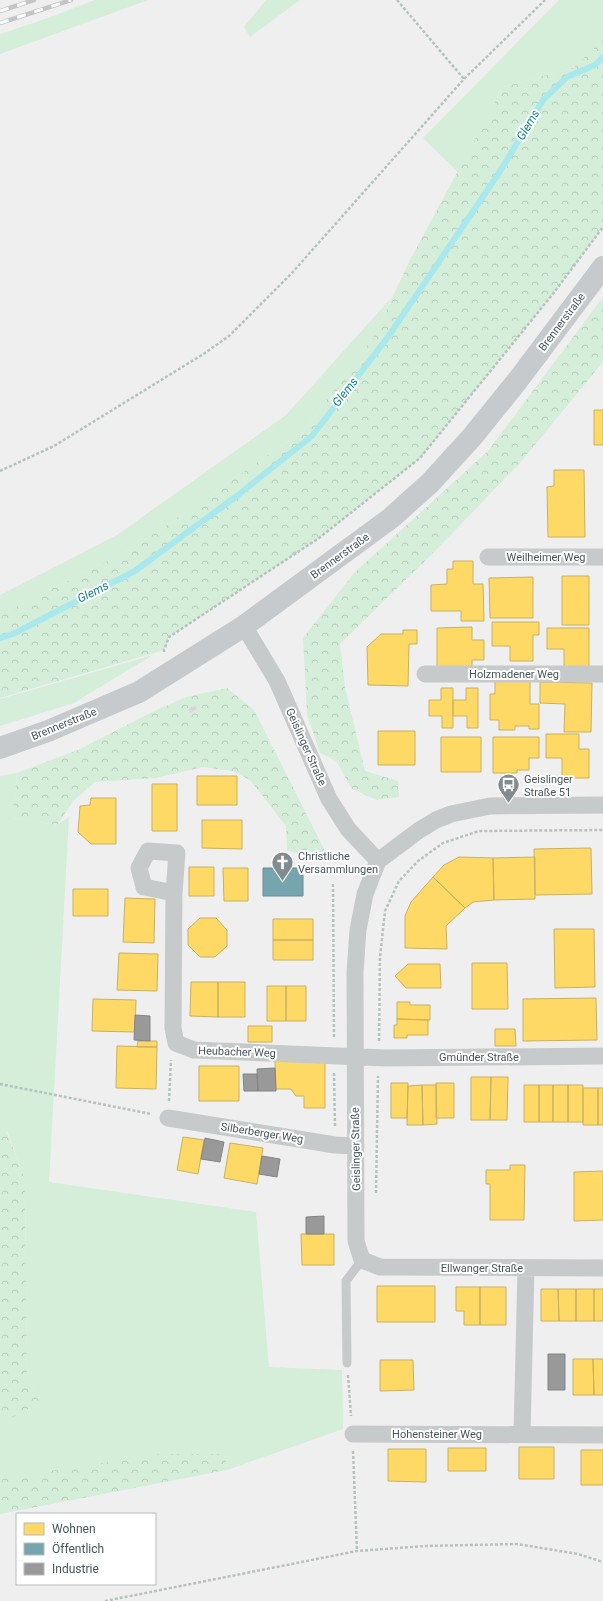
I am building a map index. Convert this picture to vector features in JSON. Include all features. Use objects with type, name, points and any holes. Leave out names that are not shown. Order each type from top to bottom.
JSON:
[{"type":"main road","name":"Brennerstraße","points":[[0,748],[48,731],[139,692],[244,626],[391,518],[430,482],[472,437],[603,267]]},
{"type":"street","name":"Weilheimer Weg","points":[[488,557],[603,557]]},
{"type":"street","name":"Geislinger Straße","points":[[244,626],[277,681],[329,799],[348,829],[378,861],[365,894],[358,930],[355,972],[354,1056],[356,1241],[362,1260]]},
{"type":"street","name":"Holzmadener Weg","points":[[425,674],[603,674]]},
{"type":"street","points":[[378,861],[418,831],[436,820],[451,814],[497,805],[603,805]]},
{"type":"street","points":[[174,893],[173,1028],[176,1043]]},
{"type":"street","name":"Heubacher Weg","points":[[176,1043],[194,1050],[354,1056]]},
{"type":"street","name":"Gmünder Straße","points":[[354,1056],[386,1058],[603,1056]]},
{"type":"street","name":"Silberberger Weg","points":[[168,1118],[335,1145],[356,1146]]},
{"type":"street","name":"Ellwanger Straße","points":[[362,1260],[380,1268],[603,1268]]},
{"type":"street","points":[[522,1434],[526,1268]]},
{"type":"street","name":"Hohensteiner Weg","points":[[352,1434],[603,1434]]},
{"type":"lane","points":[[347,1363],[346,1281],[362,1260]]},
{"type":"path","points":[[397,0],[464,79]]},
{"type":"path","points":[[0,471],[54,446],[205,353],[229,336],[291,274],[464,79],[545,0]]},
{"type":"path","points":[[173,670],[164,650],[169,637],[318,538],[420,458],[552,295],[603,227]]},
{"type":"path","points":[[379,1043],[380,957],[385,911],[399,881],[418,861],[443,843],[479,831],[603,830]]},
{"type":"path","points":[[334,884],[335,1145]]},
{"type":"path","points":[[0,1084],[168,1118],[171,1059],[176,1043]]},
{"type":"path","points":[[376,1200],[378,1075]]},
{"type":"path","points":[[347,1363],[352,1434],[357,1551]]},
{"type":"path","points":[[106,1601],[357,1551],[425,1546],[517,1544],[578,1554],[603,1562]]},
{"type":"green space","points":[[95,0],[148,0],[0,54],[0,34]]},
{"type":"green space","points":[[266,0],[300,0],[250,37],[244,27]]},
{"type":"green space","points":[[559,0],[603,0],[603,40],[573,68],[503,87],[458,172],[423,138]]},
{"type":"green space","points":[[603,40],[603,227],[552,295],[420,458],[319,538],[169,637],[164,650],[0,698],[0,615],[135,547],[304,430],[374,336],[410,260],[503,87],[573,68]]},
{"type":"green space","points":[[392,297],[374,336],[304,430],[135,547],[0,615],[0,595],[117,535],[286,415]]},
{"type":"green space","points":[[603,297],[603,362],[520,463],[436,550],[340,644],[345,687],[365,771],[398,781],[399,797],[377,800],[352,789],[336,761],[320,753],[307,714],[303,638],[354,573],[488,451]]},
{"type":"green space","points":[[153,655],[74,703],[0,726],[0,699]]},
{"type":"green space","points":[[227,688],[254,710],[326,853],[306,855],[287,850],[286,826],[250,780],[232,771],[203,767],[156,778],[95,782],[74,800],[57,825],[12,818],[17,773],[80,749],[150,713],[186,697]]},
{"type":"green space","points":[[17,773],[12,818],[57,825],[69,817],[49,1182],[256,1212],[269,1367],[342,1370],[343,1429],[227,1470],[225,1454],[0,1479],[0,1422],[42,1401],[27,1380],[25,1179],[7,1131],[0,1133],[0,776]]},
{"type":"green space","points":[[6,1130],[25,1179],[27,1380],[42,1401],[0,1424],[0,1133]]},
{"type":"green space","points":[[159,1454],[225,1454],[227,1470],[0,1514],[0,1479]]},
{"type":"building: Wohnen","points":[[594,410],[603,410],[603,445],[594,445]]},
{"type":"building: Wohnen","points":[[554,470],[584,470],[585,537],[548,537],[547,487],[554,486]]},
{"type":"building: Wohnen","points":[[453,561],[473,561],[473,584],[483,584],[484,621],[461,621],[461,611],[431,611],[431,585],[447,584],[447,569],[453,569]]},
{"type":"building: Wohnen","points":[[562,576],[589,576],[589,625],[562,625]]},
{"type":"building: Wohnen","points":[[533,577],[533,618],[490,618],[489,578]]},
{"type":"building: Wohnen","points":[[492,622],[539,622],[539,635],[533,635],[533,661],[510,661],[510,646],[492,646]]},
{"type":"building: Wohnen","points":[[472,627],[472,640],[484,640],[484,660],[472,660],[472,668],[437,668],[437,628]]},
{"type":"building: Wohnen","points":[[547,628],[589,628],[589,669],[564,669],[564,649],[547,649]]},
{"type":"building: Wohnen","points":[[403,630],[417,630],[417,644],[409,644],[408,686],[368,685],[367,647],[381,634],[403,634]]},
{"type":"building: Wohnen","points":[[495,681],[530,681],[530,704],[539,704],[539,729],[529,729],[529,726],[515,726],[515,730],[499,730],[499,720],[490,720],[490,694],[495,694]]},
{"type":"building: Wohnen","points":[[540,682],[592,683],[591,732],[564,732],[565,704],[540,703]]},
{"type":"building: Wohnen","points":[[441,688],[453,688],[453,728],[442,728],[442,716],[429,716],[429,700],[441,700]]},
{"type":"building: Wohnen","points":[[466,688],[478,688],[478,728],[467,728],[467,716],[453,716],[453,700],[466,700]]},
{"type":"building: Wohnen","points":[[378,731],[415,731],[415,765],[378,765]]},
{"type":"building: Wohnen","points":[[546,734],[579,734],[579,749],[589,749],[589,778],[562,778],[562,758],[546,758]]},
{"type":"building: Wohnen","points":[[441,737],[481,737],[481,772],[441,772]]},
{"type":"building: Wohnen","points":[[493,737],[539,737],[539,758],[529,758],[529,770],[517,770],[517,773],[493,773]]},
{"type":"building: Wohnen","points":[[197,776],[237,776],[237,805],[197,805]]},
{"type":"building: Wohnen","points":[[152,784],[177,784],[177,831],[152,831]]},
{"type":"building: Wohnen","points":[[91,798],[116,798],[116,844],[91,844],[78,832],[80,806],[90,805]]},
{"type":"building: Wohnen","points":[[202,820],[242,820],[242,849],[202,848]]},
{"type":"building: Wohnen","points":[[591,848],[592,894],[535,895],[534,849]]},
{"type":"building: Wohnen","points":[[459,857],[493,858],[494,900],[473,902],[465,908],[433,877],[444,865]]},
{"type":"building: Wohnen","points":[[535,857],[535,899],[494,900],[493,858]]},
{"type":"building: Wohnen","points":[[189,867],[214,867],[214,896],[189,896]]},
{"type":"building: Wohnen","points":[[223,868],[248,868],[248,901],[224,901]]},
{"type":"building: Wohnen","points":[[433,877],[465,908],[446,926],[447,949],[405,948],[405,916],[411,902]]},
{"type":"building: Wohnen","points":[[73,889],[108,889],[108,916],[73,916]]},
{"type":"building: Wohnen","points":[[125,898],[155,899],[154,943],[123,942]]},
{"type":"building: Wohnen","points":[[200,918],[216,918],[227,930],[227,946],[215,957],[200,957],[188,945],[188,929]]},
{"type":"building: Wohnen","points":[[273,919],[313,919],[313,940],[273,940]]},
{"type":"building: Wohnen","points":[[554,929],[594,929],[595,987],[555,988]]},
{"type":"building: Wohnen","points":[[273,940],[313,940],[313,960],[273,960]]},
{"type":"building: Wohnen","points":[[119,953],[158,954],[157,991],[117,990]]},
{"type":"building: Wohnen","points":[[472,963],[507,963],[508,1009],[472,1009]]},
{"type":"building: Wohnen","points":[[408,964],[440,964],[441,988],[406,988],[395,976]]},
{"type":"building: Wohnen","points":[[191,982],[218,982],[218,1017],[190,1016]]},
{"type":"building: Wohnen","points":[[218,982],[245,982],[245,1017],[218,1017]]},
{"type":"building: Wohnen","points":[[267,986],[286,986],[286,1021],[267,1021]]},
{"type":"building: Wohnen","points":[[286,986],[306,986],[306,1021],[286,1021]]},
{"type":"building: Wohnen","points":[[596,998],[597,1040],[523,1041],[523,999]]},
{"type":"building: Wohnen","points":[[93,999],[136,1000],[135,1032],[92,1031]]},
{"type":"building: Wohnen","points":[[397,1002],[410,1002],[410,1005],[430,1005],[430,1020],[397,1019]]},
{"type":"building: Wohnen","points":[[397,1019],[428,1020],[428,1035],[407,1035],[407,1038],[394,1038],[394,1025],[397,1025]]},
{"type":"building: Wohnen","points":[[248,1026],[272,1026],[272,1042],[248,1042]]},
{"type":"building: Wohnen","points":[[495,1029],[515,1029],[516,1046],[495,1046]]},
{"type":"building: Wohnen","points":[[138,1041],[157,1041],[157,1047],[137,1047]]},
{"type":"building: Wohnen","points":[[117,1046],[157,1047],[156,1089],[116,1088]]},
{"type":"building: Wohnen","points":[[275,1060],[325,1061],[325,1108],[304,1108],[304,1096],[296,1096],[291,1089],[276,1089]]},
{"type":"building: Wohnen","points":[[199,1066],[239,1066],[239,1101],[199,1101]]},
{"type":"building: Wohnen","points":[[471,1077],[491,1077],[490,1120],[471,1120]]},
{"type":"building: Wohnen","points":[[491,1077],[508,1077],[507,1120],[490,1120]]},
{"type":"building: Wohnen","points":[[391,1083],[408,1083],[407,1118],[391,1118]]},
{"type":"building: Wohnen","points":[[436,1083],[454,1083],[454,1118],[436,1118]]},
{"type":"building: Wohnen","points":[[422,1085],[423,1125],[407,1125],[408,1086]]},
{"type":"building: Wohnen","points":[[422,1085],[436,1085],[437,1124],[423,1125]]},
{"type":"building: Wohnen","points":[[524,1085],[539,1085],[539,1122],[524,1122]]},
{"type":"building: Wohnen","points":[[539,1085],[553,1085],[553,1122],[539,1122]]},
{"type":"building: Wohnen","points":[[553,1085],[568,1085],[568,1122],[553,1122]]},
{"type":"building: Wohnen","points":[[568,1085],[583,1085],[583,1122],[568,1122]]},
{"type":"building: Wohnen","points":[[583,1088],[598,1088],[598,1125],[583,1125]]},
{"type":"building: Wohnen","points":[[598,1088],[603,1088],[603,1125],[598,1125]]},
{"type":"building: Wohnen","points":[[183,1137],[204,1140],[198,1174],[177,1170]]},
{"type":"building: Wohnen","points":[[230,1143],[263,1148],[257,1184],[224,1178]]},
{"type":"building: Wohnen","points":[[510,1165],[525,1165],[524,1220],[490,1220],[490,1184],[486,1184],[486,1170],[510,1170]]},
{"type":"building: Wohnen","points":[[603,1171],[603,1220],[574,1221],[574,1172]]},
{"type":"building: Wohnen","points":[[301,1234],[334,1234],[334,1265],[302,1265]]},
{"type":"building: Wohnen","points":[[377,1286],[435,1286],[435,1322],[377,1322]]},
{"type":"building: Wohnen","points":[[456,1287],[480,1287],[480,1325],[464,1325],[464,1311],[456,1311]]},
{"type":"building: Wohnen","points":[[480,1287],[506,1287],[506,1325],[480,1325]]},
{"type":"building: Wohnen","points":[[541,1289],[558,1289],[559,1321],[541,1321]]},
{"type":"building: Wohnen","points":[[558,1289],[576,1289],[576,1321],[559,1321]]},
{"type":"building: Wohnen","points":[[576,1289],[594,1289],[594,1321],[576,1321]]},
{"type":"building: Wohnen","points":[[594,1289],[603,1289],[603,1321],[594,1321]]},
{"type":"building: Wohnen","points":[[573,1359],[593,1359],[594,1395],[573,1395]]},
{"type":"building: Wohnen","points":[[593,1359],[603,1359],[603,1395],[594,1395]]},
{"type":"building: Wohnen","points":[[380,1360],[413,1360],[414,1390],[380,1391]]},
{"type":"building: Wohnen","points":[[519,1447],[554,1447],[554,1479],[519,1479]]},
{"type":"building: Wohnen","points":[[448,1448],[486,1448],[486,1471],[448,1471]]},
{"type":"building: Wohnen","points":[[388,1449],[426,1449],[426,1482],[388,1481]]},
{"type":"building: Wohnen","points":[[581,1450],[603,1450],[603,1485],[581,1485]]},
{"type":"building: Öffentlich","name":"Christliche Versammlungen","points":[[263,868],[303,868],[303,896],[263,896]]},
{"type":"building: Industrie","points":[[135,1015],[150,1016],[150,1041],[134,1040]]},
{"type":"building: Industrie","points":[[275,1068],[276,1091],[258,1091],[257,1069]]},
{"type":"building: Industrie","points":[[243,1074],[257,1074],[258,1091],[244,1091]]},
{"type":"building: Industrie","points":[[205,1138],[224,1142],[220,1162],[201,1159]]},
{"type":"building: Industrie","points":[[262,1156],[280,1159],[277,1177],[259,1174]]},
{"type":"building: Industrie","points":[[324,1216],[324,1234],[306,1234],[306,1217]]},
{"type":"building: Industrie","points":[[548,1354],[565,1354],[565,1390],[548,1390]]},
{"type":"building: Sonstige","points":[[195,705],[197,709],[190,713],[188,709]]},
{"type":"waterway","name":"Glems","points":[[0,638],[13,634],[135,571],[238,495],[312,436],[388,337],[499,173],[543,100],[567,77],[595,65],[603,57]]},
{"type":"railway","points":[[0,11],[34,0]]},
{"type":"railway","points":[[0,23],[71,0]]},
{"type":"place","name":"Geislinger Straße 51","points":[[509,804]]},
{"type":"place","name":"Christliche Versammlungen","points":[[283,882]]}]
